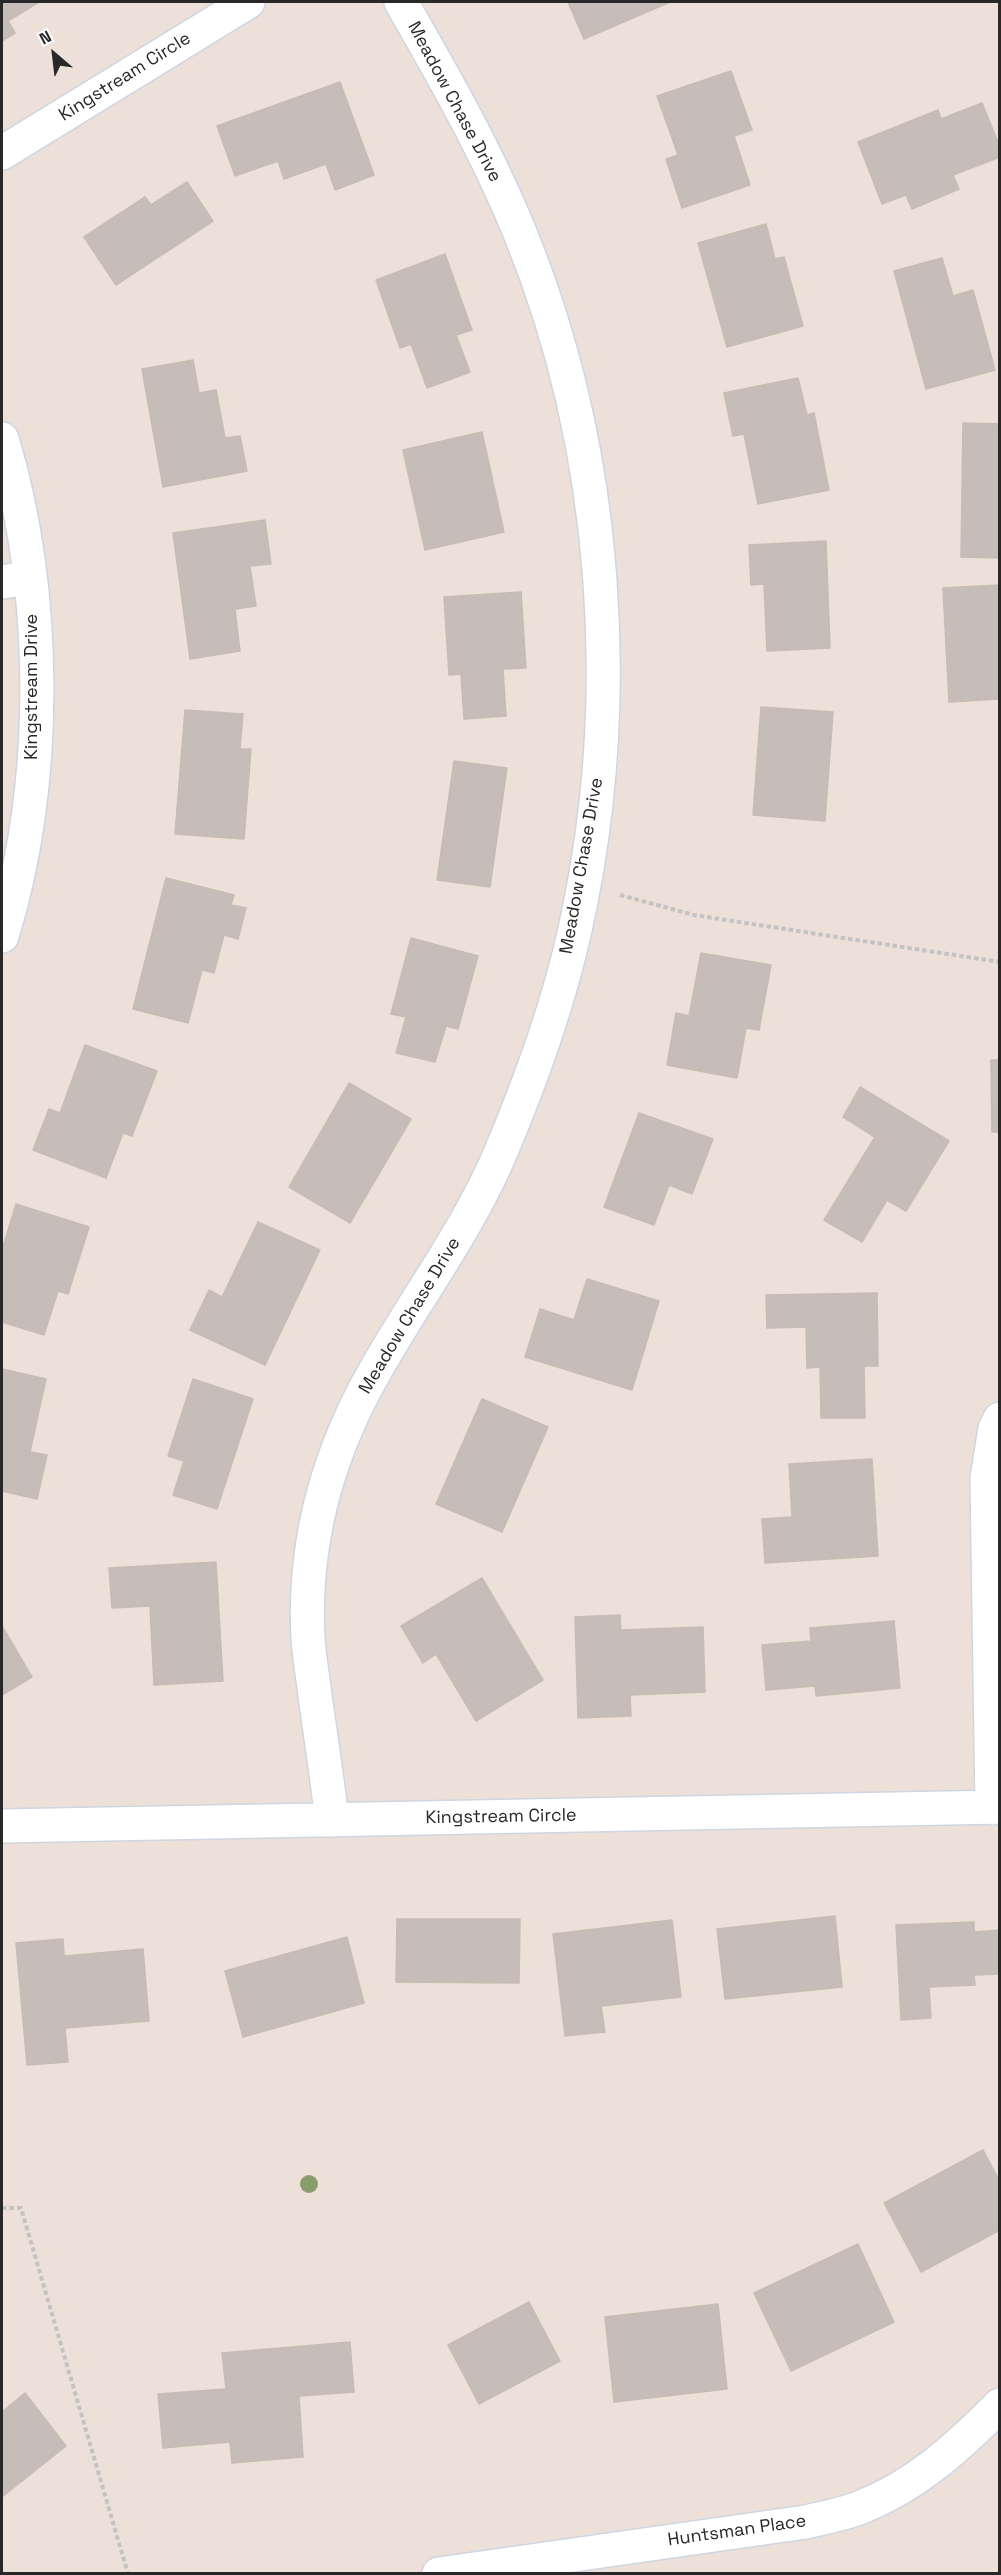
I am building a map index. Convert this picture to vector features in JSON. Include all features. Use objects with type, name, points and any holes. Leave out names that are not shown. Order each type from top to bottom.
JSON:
[{"type":"street","name":"Kingstream Circle","points":[[2,153],[248,2]]},
{"type":"street","name":"Meadow Chase Drive","points":[[332,1820],[308,1640],[309,1568],[320,1500],[342,1434],[376,1369],[446,1260],[498,1158],[542,1046],[574,934],[599,780],[603,670],[599,564],[583,450],[559,347],[521,235],[475,132],[401,2]]},
{"type":"street","name":"Kingstream Drive","points":[[2,439],[11,470],[16,580],[35,629],[36,728],[26,826],[2,936]]},
{"type":"street","points":[[996,1807],[987,1479],[995,1429],[999,1419]]},
{"type":"street","name":"Kingstream Circle","points":[[2,1826],[996,1807]]},
{"type":"street","name":"Huntsman Place","points":[[439,2574],[806,2522],[859,2508],[909,2484],[954,2451],[999,2405]]},
{"type":"path","points":[[582,885],[694,915],[999,962]]},
{"type":"path","points":[[2,2208],[21,2208],[128,2574]]},
{"type":"building","points":[[2,2],[39,2],[8,21],[15,33],[2,41]]},
{"type":"building","points":[[568,2],[670,2],[584,39]]},
{"type":"building","points":[[731,71],[752,130],[734,136],[750,185],[682,208],[666,159],[678,155],[657,96]]},
{"type":"building","points":[[340,82],[374,175],[335,190],[326,164],[284,179],[278,161],[235,176],[217,126]]},
{"type":"building","points":[[982,103],[1000,147],[1000,157],[953,175],[959,189],[912,209],[906,195],[882,204],[858,142],[938,110],[941,119]]},
{"type":"building","points":[[187,182],[213,221],[116,285],[84,237],[145,197],[151,205]]},
{"type":"building","points":[[766,224],[775,259],[784,257],[803,326],[727,347],[698,243]]},
{"type":"building","points":[[445,254],[472,330],[456,335],[470,372],[427,388],[411,344],[400,348],[376,280]]},
{"type":"building","points":[[942,258],[953,296],[973,290],[995,370],[926,389],[894,271]]},
{"type":"building","points":[[193,360],[199,393],[216,390],[225,438],[240,436],[247,471],[163,487],[142,369]]},
{"type":"building","points":[[798,378],[807,415],[814,413],[829,490],[758,504],[744,434],[733,436],[724,393]]},
{"type":"building","points":[[963,423],[1000,424],[1000,558],[961,557]]},
{"type":"building","points":[[482,432],[504,532],[425,550],[403,450]]},
{"type":"building","points":[[265,520],[271,564],[250,566],[256,606],[235,609],[240,651],[190,659],[173,533]]},
{"type":"building","points":[[826,541],[830,648],[767,651],[764,584],[751,585],[749,545]]},
{"type":"building","points":[[1000,585],[1000,699],[949,702],[943,588]]},
{"type":"building","points":[[521,592],[526,668],[503,669],[506,716],[464,719],[461,674],[449,675],[444,597]]},
{"type":"building","points":[[761,707],[833,712],[825,821],[753,815]]},
{"type":"building","points":[[185,710],[243,714],[240,749],[251,749],[244,839],[175,834]]},
{"type":"building","points":[[454,761],[507,768],[490,887],[437,880]]},
{"type":"building","points":[[166,878],[234,895],[231,905],[246,908],[238,939],[224,935],[214,973],[202,970],[188,1023],[133,1009]]},
{"type":"building","points":[[411,938],[478,956],[458,1029],[446,1026],[435,1062],[396,1053],[406,1017],[391,1014]]},
{"type":"building","points":[[701,953],[771,965],[759,1030],[746,1028],[737,1078],[667,1065],[676,1013],[689,1016]]},
{"type":"building","points":[[85,1045],[157,1071],[132,1136],[123,1133],[106,1178],[33,1150],[49,1109],[60,1113]]},
{"type":"building","points":[[991,1060],[1000,1060],[1000,1132],[992,1132]]},
{"type":"building","points":[[349,1083],[411,1119],[350,1223],[289,1187]]},
{"type":"building","points":[[860,1087],[949,1141],[906,1211],[887,1200],[862,1242],[824,1220],[875,1137],[843,1117]]},
{"type":"building","points":[[639,1113],[713,1139],[692,1194],[669,1185],[654,1225],[604,1207]]},
{"type":"building","points":[[16,1204],[89,1227],[68,1294],[58,1291],[44,1335],[2,1322],[2,1250]]},
{"type":"building","points":[[258,1222],[320,1250],[265,1365],[190,1330],[209,1290],[222,1297]]},
{"type":"building","points":[[587,1279],[659,1301],[632,1390],[525,1357],[540,1309],[574,1320]]},
{"type":"building","points":[[877,1293],[878,1366],[864,1366],[865,1418],[821,1418],[820,1367],[807,1368],[806,1327],[767,1328],[766,1295]]},
{"type":"building","points":[[2,1369],[46,1379],[30,1452],[47,1455],[37,1499],[2,1491]]},
{"type":"building","points":[[193,1379],[253,1399],[217,1509],[173,1495],[184,1461],[168,1456]]},
{"type":"building","points":[[482,1399],[548,1427],[502,1532],[436,1504]]},
{"type":"building","points":[[872,1459],[878,1556],[765,1563],[762,1519],[792,1517],[789,1464]]},
{"type":"building","points":[[216,1562],[223,1681],[154,1685],[150,1606],[112,1608],[109,1568]]},
{"type":"building","points":[[482,1578],[543,1680],[476,1721],[436,1654],[423,1663],[401,1626]]},
{"type":"building","points":[[620,1615],[621,1630],[703,1627],[705,1692],[630,1695],[631,1716],[578,1718],[575,1617]]},
{"type":"building","points":[[894,1621],[900,1688],[816,1696],[815,1686],[766,1690],[762,1645],[811,1641],[810,1628]]},
{"type":"building","points":[[2,1626],[32,1677],[2,1695]]},
{"type":"building","points":[[835,1916],[842,1987],[725,1999],[717,1929]]},
{"type":"building","points":[[397,1919],[520,1919],[519,1983],[396,1982]]},
{"type":"building","points":[[672,1920],[681,1997],[601,2006],[605,2032],[565,2036],[553,1934]]},
{"type":"building","points":[[974,1922],[974,1932],[1000,1930],[1000,1974],[974,1975],[975,1985],[929,1987],[931,2018],[901,2020],[896,1925]]},
{"type":"building","points":[[347,1937],[364,2003],[243,2037],[225,1971]]},
{"type":"building","points":[[63,1939],[64,1956],[143,1949],[149,2021],[65,2028],[68,2062],[27,2065],[16,1943]]},
{"type":"building","points":[[983,2150],[1000,2182],[1000,2230],[921,2272],[884,2203]]},
{"type":"building","points":[[858,2244],[894,2322],[791,2371],[754,2293]]},
{"type":"building","points":[[529,2302],[560,2361],[479,2404],[448,2345]]},
{"type":"building","points":[[718,2304],[727,2389],[614,2402],[605,2317]]},
{"type":"building","points":[[350,2342],[354,2392],[299,2396],[303,2457],[232,2463],[230,2442],[163,2448],[158,2394],[226,2389],[222,2353]]},
{"type":"building","points":[[25,2393],[66,2446],[2,2497],[2,2412]]}]
